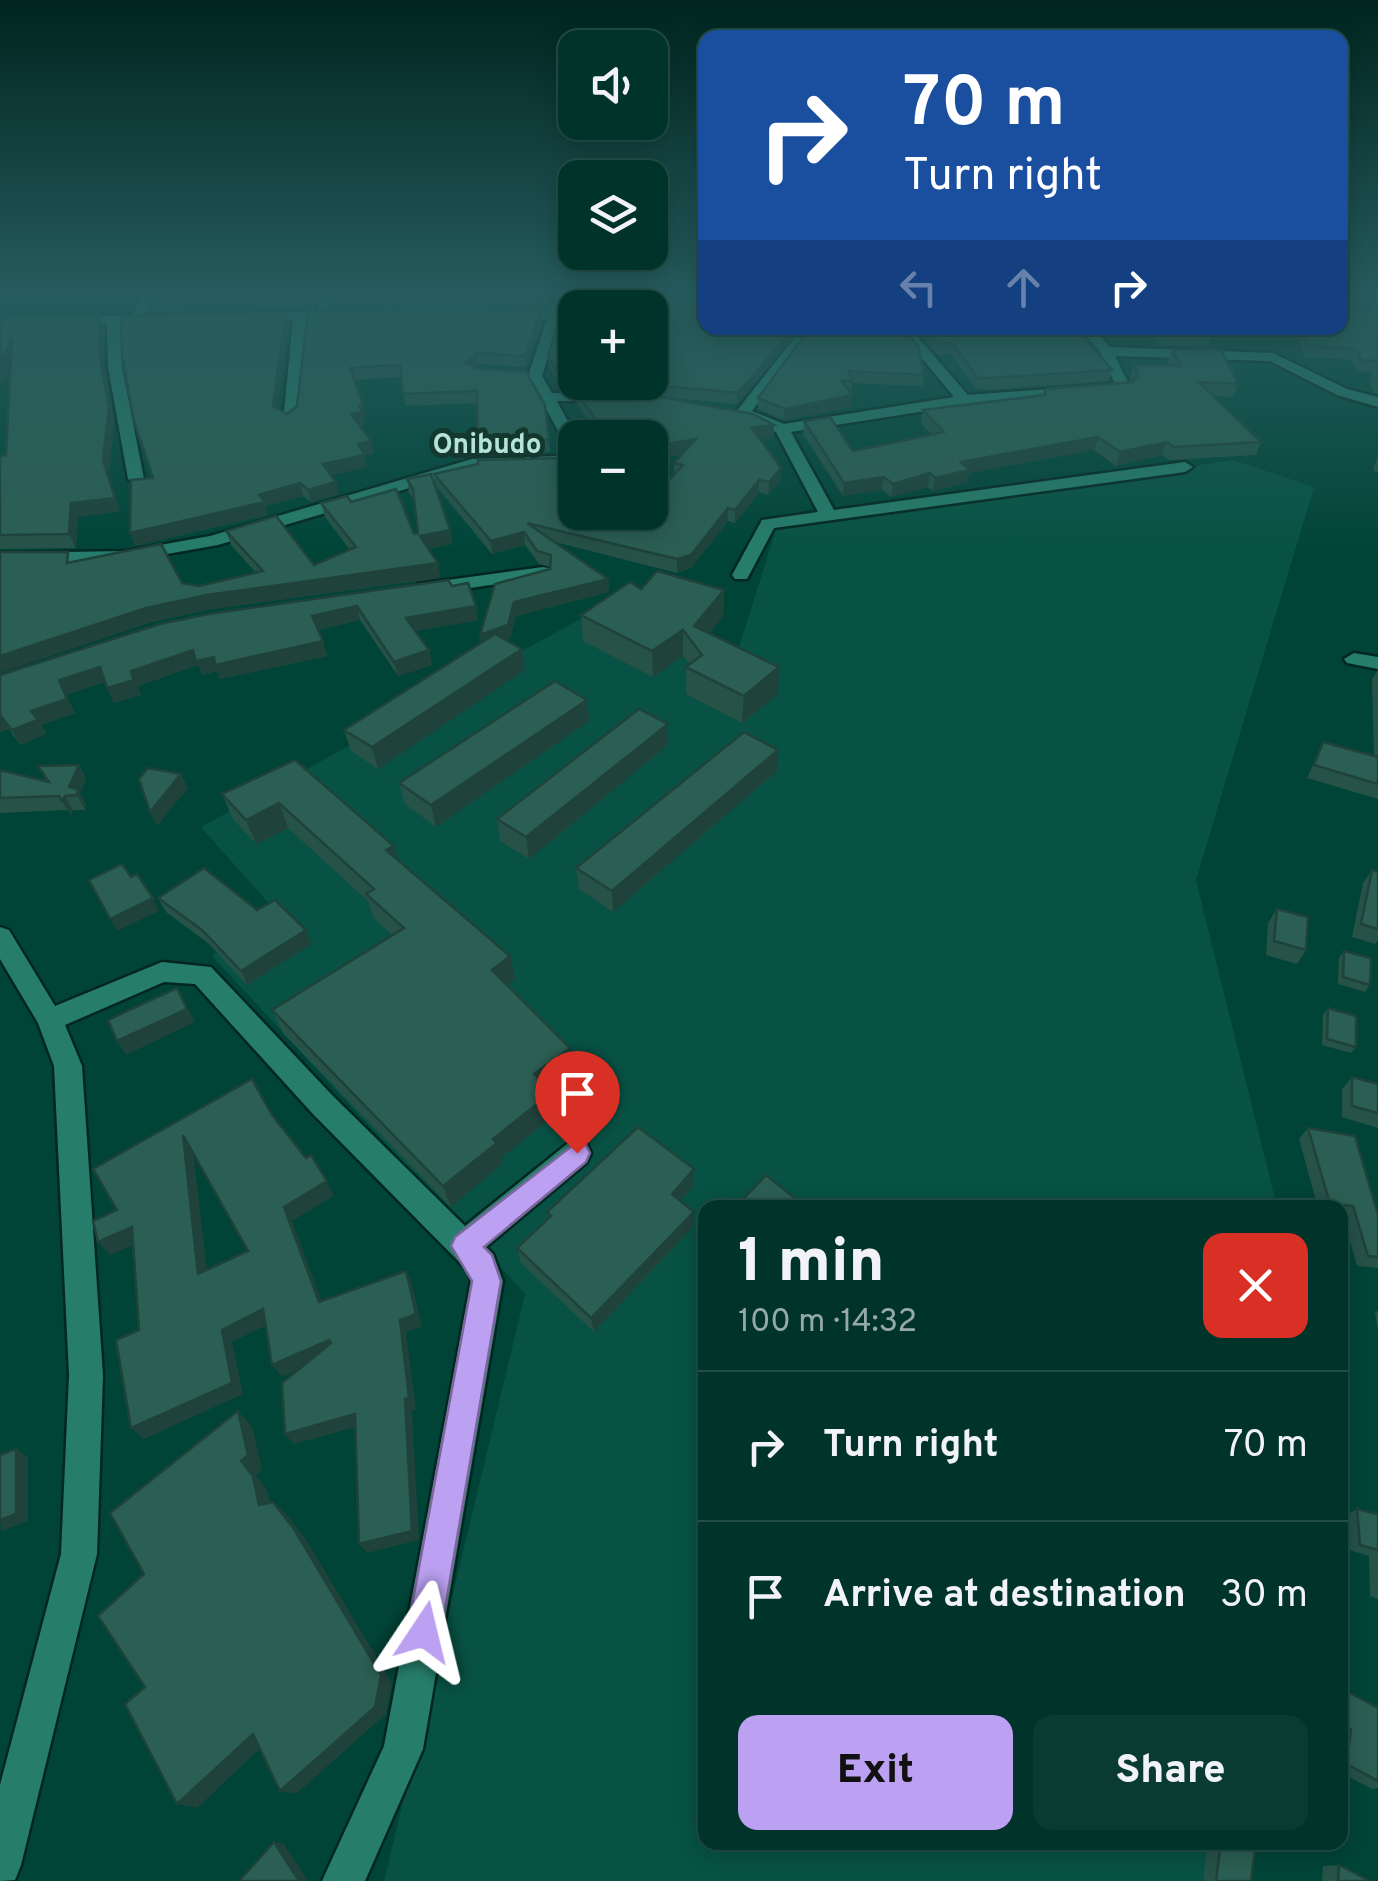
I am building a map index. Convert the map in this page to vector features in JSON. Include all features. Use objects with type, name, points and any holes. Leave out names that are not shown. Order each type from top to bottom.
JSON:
[{"type":"street","points":[[117,380],[136,479]]},
{"type":"street","points":[[288,418],[293,380]]},
{"type":"street","points":[[537,380],[559,420]]},
{"type":"street","points":[[762,380],[735,412],[782,429],[964,400],[1124,388],[1120,380]]},
{"type":"street","points":[[947,380],[964,400]]},
{"type":"street","points":[[1318,380],[1342,392],[1378,402]]},
{"type":"street","points":[[546,397],[558,397]]},
{"type":"street","points":[[782,429],[830,518]]},
{"type":"street","points":[[0,558],[127,556],[212,541],[472,464],[558,461]]},
{"type":"street","points":[[741,575],[768,524],[1185,466]]},
{"type":"street","points":[[394,594],[542,572]]},
{"type":"street","points":[[1354,659],[1378,663]]},
{"type":"street","points":[[0,938],[50,1020],[68,1066],[86,1375],[79,1554],[0,1865]]},
{"type":"street","points":[[50,1020],[162,972],[202,974],[322,1104],[482,1264],[486,1281],[403,1749],[343,1881]]},
{"type":"street","points":[[464,1246],[577,1153]]},
{"type":"shaded area","points":[[1233,460],[1314,487],[1196,880],[1275,1200],[698,1200],[698,1850],[1253,1850],[1245,1881],[384,1881],[525,1294],[212,956],[271,906],[201,827],[608,604],[737,653],[776,530]]},
{"type":"building","points":[[10,380],[104,380],[109,407],[103,460],[115,498],[71,503],[69,534],[0,535],[0,456],[6,455]]},
{"type":"building","points":[[127,380],[277,380],[273,406],[287,414],[297,406],[300,380],[354,380],[363,404],[359,405],[362,412],[351,414],[371,441],[358,444],[365,455],[323,464],[336,482],[308,490],[300,483],[259,495],[265,502],[130,533],[131,480],[153,478],[134,421]]},
{"type":"building","points":[[402,380],[530,380],[545,405],[549,440],[478,443],[477,391],[403,394]]},
{"type":"building","points":[[668,380],[749,380],[738,393],[668,386]]},
{"type":"building","points":[[772,380],[852,381],[842,381],[852,395],[785,409],[758,398]]},
{"type":"building","points":[[1236,380],[1238,384],[1199,382],[1261,442],[1173,447],[1167,442],[1120,452],[1098,437],[961,462],[970,470],[935,478],[930,473],[893,484],[884,477],[844,483],[804,421],[830,417],[853,451],[944,432],[923,410],[1045,395],[1045,389]]},
{"type":"building","points":[[668,398],[753,414],[774,425],[752,428],[781,468],[769,482],[759,480],[735,510],[728,508],[691,555],[677,559],[527,523],[608,579],[514,602],[508,625],[480,635],[495,584],[550,569],[551,555],[537,551],[524,532],[491,541],[434,474],[478,464],[478,460],[558,458],[558,530],[668,530],[668,481],[683,465],[674,463],[696,439],[668,444],[668,420],[596,420],[582,400]]},
{"type":"building","points":[[431,474],[450,530],[420,536],[438,563],[207,595],[146,608],[0,656],[0,552],[68,552],[67,563],[161,544],[182,583],[199,586],[263,571],[226,531],[276,516],[314,565],[356,547],[321,503],[347,496],[351,502],[396,489],[414,534],[418,533],[413,489],[407,479]]},
{"type":"building","points":[[657,571],[724,590],[694,626],[779,667],[744,696],[686,667],[702,655],[683,630],[652,651],[581,615],[630,582],[641,589]]},
{"type":"building","points":[[448,580],[452,586],[468,583],[476,606],[406,618],[429,650],[394,662],[357,606],[312,616],[323,641],[215,665],[214,657],[196,661],[193,650],[131,671],[134,680],[107,688],[100,667],[59,680],[67,699],[31,711],[38,720],[12,730],[0,715],[0,675],[160,624]]},
{"type":"building","points":[[495,634],[522,649],[372,747],[344,730]]},
{"type":"building","points":[[555,681],[587,700],[431,805],[399,783]]},
{"type":"building","points":[[639,709],[668,724],[526,837],[497,819]]},
{"type":"building","points":[[744,732],[778,750],[612,891],[576,868]]},
{"type":"building","points":[[1323,742],[1378,757],[1378,784],[1314,765]]},
{"type":"building","points":[[295,760],[394,846],[386,850],[510,956],[492,970],[570,1048],[534,1074],[552,1092],[443,1186],[272,1010],[404,928],[366,894],[374,889],[279,803],[246,820],[222,794]]},
{"type":"building","points":[[79,765],[69,787],[78,789],[77,795],[65,796],[62,801],[59,796],[0,798],[0,770],[49,782],[38,766]]},
{"type":"building","points":[[148,768],[181,774],[150,812],[139,779]]},
{"type":"building","points":[[122,864],[131,877],[137,874],[153,898],[110,919],[89,880]]},
{"type":"building","points":[[204,868],[257,910],[275,900],[306,930],[241,971],[202,930],[158,898]]},
{"type":"building","points":[[1372,870],[1378,872],[1378,929],[1361,924]]},
{"type":"building","points":[[1277,909],[1308,917],[1306,950],[1274,941]]},
{"type":"building","points":[[1344,951],[1371,958],[1370,985],[1343,977]]},
{"type":"building","points":[[177,988],[187,1009],[117,1041],[108,1020]]},
{"type":"building","points":[[1328,1008],[1356,1016],[1356,1047],[1327,1039]]},
{"type":"building","points":[[1352,1077],[1378,1084],[1378,1113],[1352,1106]]},
{"type":"building","points":[[252,1079],[272,1115],[306,1158],[311,1155],[327,1181],[284,1207],[319,1302],[406,1271],[416,1314],[400,1320],[409,1398],[405,1399],[412,1531],[359,1544],[355,1414],[285,1434],[282,1383],[331,1343],[329,1340],[272,1365],[263,1309],[222,1330],[232,1383],[131,1428],[116,1340],[139,1330],[132,1227],[98,1242],[93,1221],[117,1210],[93,1169]],"holes":[[[183,1135],[248,1251],[198,1274]]]},
{"type":"building","points":[[638,1127],[694,1169],[672,1194],[694,1212],[591,1318],[517,1248],[551,1216],[547,1212]]},
{"type":"building","points":[[1308,1128],[1355,1136],[1378,1215],[1378,1257],[1368,1256],[1348,1200],[1329,1200]]},
{"type":"building","points":[[766,1175],[797,1200],[743,1200]]},
{"type":"building","points":[[238,1411],[248,1455],[241,1461],[253,1476],[259,1505],[273,1502],[294,1529],[381,1675],[375,1707],[280,1791],[253,1734],[177,1804],[125,1704],[145,1687],[98,1616],[144,1574],[110,1513]]},
{"type":"building","points":[[16,1449],[16,1514],[0,1520],[0,1455]]},
{"type":"building","points":[[1357,1509],[1378,1514],[1378,1550],[1360,1545]]},
{"type":"building","points":[[1348,1692],[1378,1708],[1378,1781],[1348,1765]]},
{"type":"building","points":[[274,1842],[299,1881],[239,1881]]},
{"type":"building","points":[[1220,1850],[1255,1850],[1251,1881],[1216,1881]]},
{"type":"building","points":[[1339,1865],[1370,1881],[1338,1881]]},
{"type":"district","name":"Onibudo","points":[[487,446]]},
{"type":"route","points":[[424,1632],[486,1281],[482,1264],[464,1246],[577,1153]]}]
